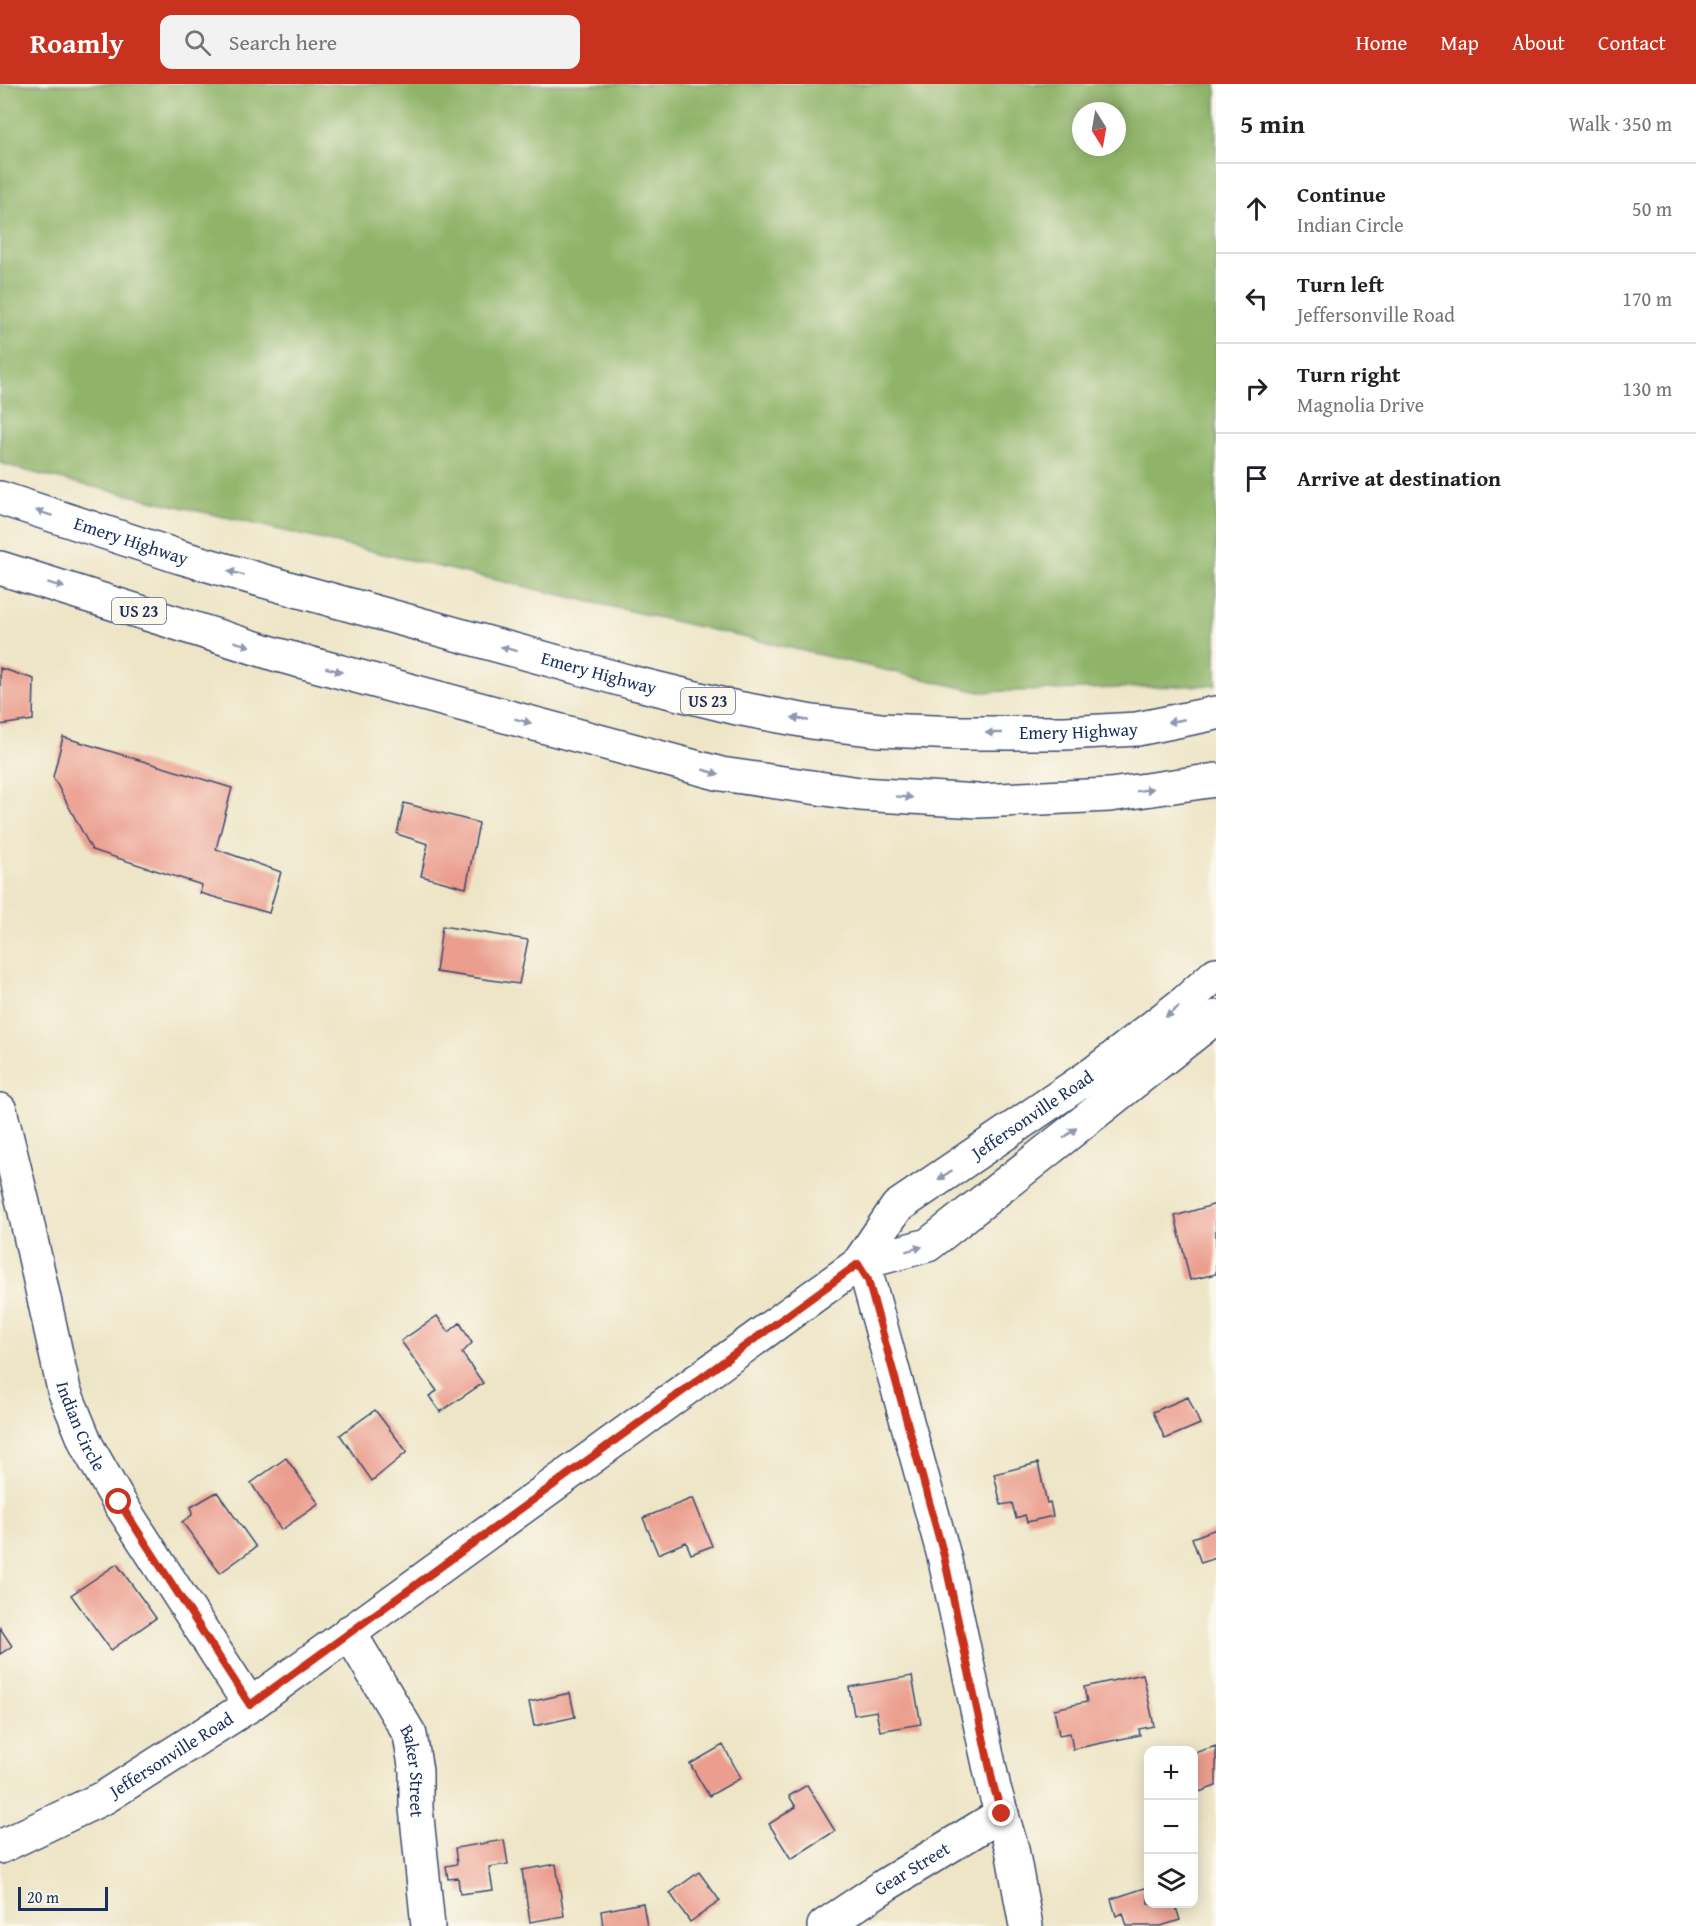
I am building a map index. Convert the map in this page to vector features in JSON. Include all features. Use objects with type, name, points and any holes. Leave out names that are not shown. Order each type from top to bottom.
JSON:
[{"type":"main road","name":"Emery Highway","points":[[0,498],[180,556],[326,599],[645,686],[737,708],[812,722],[880,730],[1065,733],[1137,729],[1216,713]]},
{"type":"main road","name":"US 23","points":[[0,568],[278,655],[721,774],[860,794],[978,801],[1110,795],[1216,780]]},
{"type":"main road","points":[[1179,785],[1216,791]]},
{"type":"main road","name":"Jeffersonville Road","points":[[0,1847],[105,1797],[250,1705],[858,1264],[897,1207],[1094,1073],[1185,1002],[1216,974]]},
{"type":"main road","name":"Jeffersonville Road","points":[[858,1264],[928,1245],[1213,1026]]},
{"type":"main road","name":"Indian Circle","points":[[0,1110],[64,1390],[87,1446],[119,1502],[250,1705]]},
{"type":"main road","points":[[858,1264],[868,1280],[944,1556],[994,1788],[1012,1849],[1026,1926]]},
{"type":"main road","name":"Baker Street","points":[[349,1632],[410,1735],[416,1771],[416,1808],[428,1926]]},
{"type":"main road","name":"Gear Street","points":[[824,1926],[887,1884],[1002,1814]]},
{"type":"green space","points":[[0,84],[1216,84],[1216,685],[980,692],[34,473],[0,463]]},
{"type":"building","points":[[0,668],[34,679],[33,720],[0,725]]},
{"type":"building","points":[[63,737],[232,788],[216,849],[281,872],[269,913],[200,893],[202,885],[92,850],[53,777]]},
{"type":"building","points":[[404,803],[479,823],[466,888],[421,876],[428,844],[397,834]]},
{"type":"building","points":[[442,926],[528,940],[519,984],[436,972]]},
{"type":"building","points":[[1216,1204],[1216,1274],[1190,1280],[1175,1216]]},
{"type":"building","points":[[437,1316],[449,1332],[460,1323],[472,1343],[462,1353],[483,1383],[440,1412],[429,1396],[437,1391],[401,1341]]},
{"type":"building","points":[[1188,1397],[1200,1424],[1165,1439],[1153,1412]]},
{"type":"building","points":[[375,1410],[407,1452],[372,1481],[340,1435]]},
{"type":"building","points":[[286,1458],[319,1504],[281,1530],[251,1483]]},
{"type":"building","points":[[1038,1463],[1047,1503],[1050,1502],[1053,1516],[1027,1522],[1025,1515],[1016,1518],[1012,1503],[1001,1505],[994,1474]]},
{"type":"building","points":[[217,1492],[256,1547],[220,1573],[182,1522],[192,1515],[191,1507]]},
{"type":"building","points":[[693,1498],[712,1546],[691,1554],[686,1542],[658,1554],[643,1518]]},
{"type":"building","points":[[1216,1529],[1216,1558],[1201,1563],[1192,1538]]},
{"type":"building","points":[[117,1564],[156,1618],[111,1650],[71,1595]]},
{"type":"building","points":[[0,1628],[12,1646],[0,1654]]},
{"type":"building","points":[[1143,1674],[1154,1726],[1139,1729],[1140,1735],[1073,1749],[1070,1733],[1059,1735],[1054,1709],[1087,1702],[1084,1687]]},
{"type":"building","points":[[912,1676],[921,1724],[880,1731],[876,1711],[854,1715],[849,1687]]},
{"type":"building","points":[[570,1693],[575,1717],[534,1726],[529,1702]]},
{"type":"building","points":[[723,1745],[741,1778],[709,1796],[690,1764]]},
{"type":"building","points":[[1216,1746],[1216,1786],[1199,1792],[1198,1789],[1198,1752]]},
{"type":"building","points":[[807,1785],[835,1831],[791,1859],[769,1824],[796,1807],[789,1796]]},
{"type":"building","points":[[504,1840],[508,1864],[489,1867],[493,1890],[460,1894],[458,1878],[448,1879],[446,1866],[457,1864],[455,1848]]},
{"type":"building","points":[[556,1864],[564,1916],[530,1922],[522,1870]]},
{"type":"building","points":[[699,1872],[720,1901],[690,1922],[670,1893]]},
{"type":"building","points":[[1144,1888],[1144,1908],[1176,1908],[1180,1920],[1161,1926],[1127,1926],[1123,1913],[1116,1916],[1111,1899]]},
{"type":"building","points":[[643,1903],[647,1926],[603,1926],[601,1911]]},
{"type":"route","points":[[119,1502],[250,1705],[858,1264],[868,1280],[944,1556],[994,1788],[1002,1814]]}]
